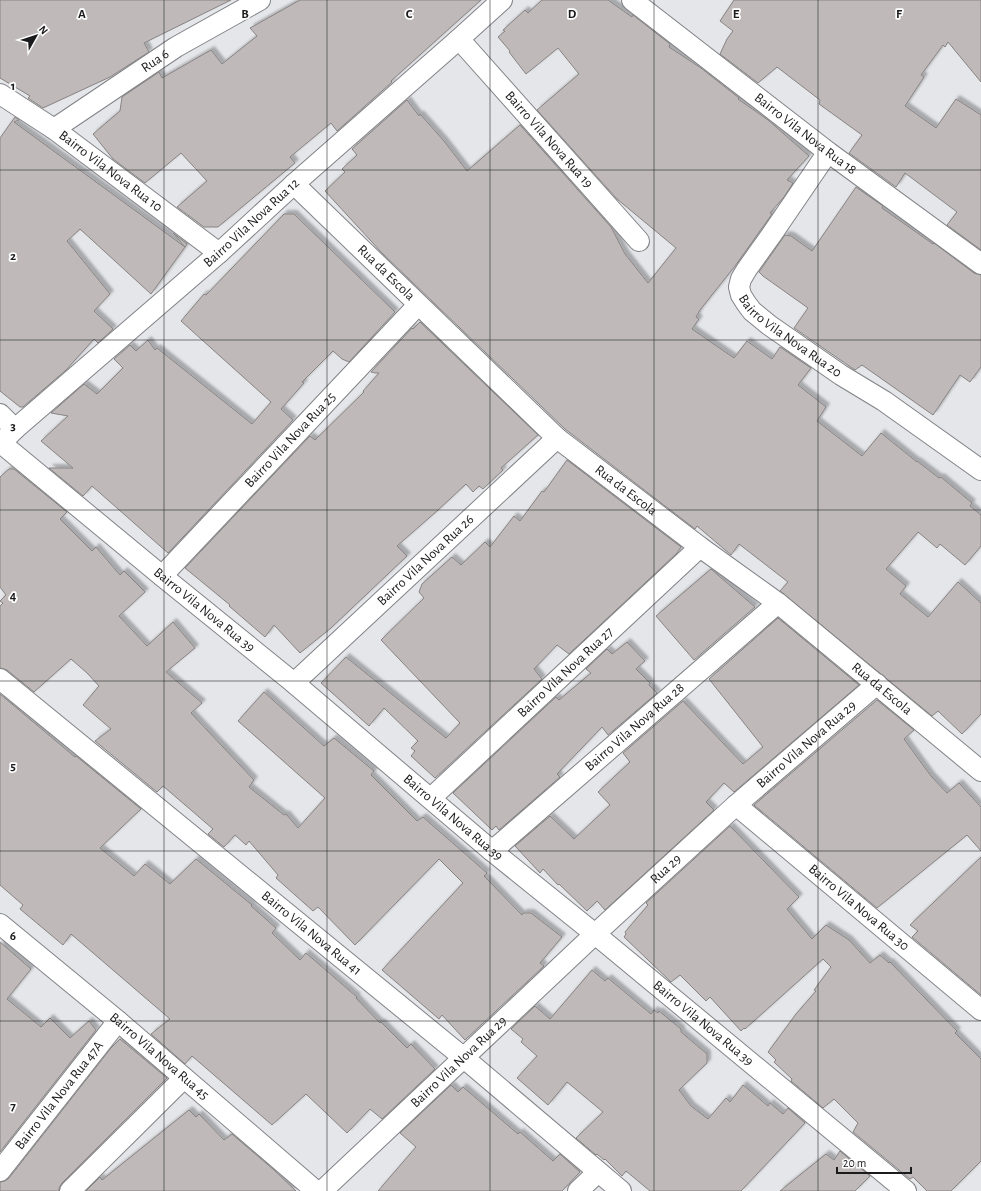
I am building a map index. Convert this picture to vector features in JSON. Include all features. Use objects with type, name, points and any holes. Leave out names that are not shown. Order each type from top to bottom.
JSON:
[{"type":"street","name":"Rua 6","points":[[54,129],[176,47],[260,0]]},
{"type":"street","name":"Bairro Vila Nova Rua 12","points":[[1,444],[15,429],[219,254],[294,184],[502,0]]},
{"type":"street","name":"Bairro Vila Nova Rua 18","points":[[632,0],[828,152],[981,264]]},
{"type":"street","name":"Bairro Vila Nova Rua 19","points":[[459,39],[639,241]]},
{"type":"street","name":"Bairro Vila Nova Rua 10","points":[[0,94],[54,129],[219,254]]},
{"type":"street","name":"Bairro Vila Nova Rua 20","points":[[828,152],[747,268],[741,279],[739,287],[741,295],[752,311],[769,325],[841,375],[884,401],[981,470]]},
{"type":"street","name":"Rua da Escola","points":[[294,184],[557,438],[700,547],[778,603],[981,770]]},
{"type":"street","name":"Bairro Vila Nova Rua 25","points":[[162,576],[418,305]]},
{"type":"street","points":[[0,414],[15,429]]},
{"type":"street","name":"Bairro Vila Nova Rua 26","points":[[294,683],[557,438]]},
{"type":"street","name":"Bairro Vila Nova Rua 39","points":[[1,444],[294,683],[431,798],[492,852],[595,934],[906,1191]]},
{"type":"street","name":"Bairro Vila Nova Rua 27","points":[[431,798],[700,547]]},
{"type":"street","name":"Bairro Vila Nova Rua 28","points":[[492,852],[778,603]]},
{"type":"street","name":"Bairro Vila Nova Rua 41","points":[[0,679],[464,1058],[621,1191]]},
{"type":"street","name":"Bairro Vila Nova Rua 29","points":[[736,804],[877,684]]},
{"type":"street","name":"Rua 29","points":[[595,934],[736,804]]},
{"type":"street","name":"Bairro Vila Nova Rua 30","points":[[736,804],[981,1010]]},
{"type":"street","name":"Bairro Vila Nova Rua 45","points":[[0,924],[118,1021],[316,1191]]},
{"type":"street","name":"Bairro Vila Nova Rua 29","points":[[322,1191],[595,934]]},
{"type":"street","name":"Bairro Vila Nova Rua 47A","points":[[0,1171],[118,1021]]},
{"type":"street","points":[[70,1191],[184,1078]]},
{"type":"street","points":[[578,1191],[598,1172]]},
{"type":"building","points":[[0,0],[231,0],[144,43],[149,52],[110,77],[43,108],[28,98],[30,96],[0,78]]},
{"type":"building","points":[[300,0],[481,0],[337,131],[331,123],[290,157],[295,163],[218,227],[204,227],[177,207],[207,181],[181,153],[145,183],[113,159],[93,134],[120,111],[122,97],[159,72],[162,78],[211,50],[222,64],[257,36],[250,28]]},
{"type":"building","points":[[542,0],[608,0],[632,17],[633,15],[670,44],[669,47],[701,68],[739,98],[738,99],[768,120],[809,156],[787,180],[793,183],[784,197],[770,213],[772,214],[735,266],[700,310],[696,317],[699,319],[692,329],[734,358],[747,341],[772,359],[780,347],[811,368],[798,385],[826,407],[817,421],[862,456],[881,433],[917,462],[939,478],[941,477],[972,503],[970,506],[981,515],[981,546],[965,565],[940,544],[937,548],[918,532],[886,569],[906,586],[900,594],[928,617],[958,582],[981,603],[981,714],[962,734],[938,711],[932,716],[780,591],[788,582],[739,544],[731,555],[697,526],[695,529],[565,429],[382,253],[325,191],[345,172],[342,169],[357,155],[352,149],[407,100],[419,116],[420,114],[444,141],[467,171],[520,125],[611,227],[625,254],[648,283],[676,248],[617,199],[537,110],[579,74],[558,48],[526,74],[498,37],[505,31],[503,30],[525,10],[528,13]]},
{"type":"building","points":[[734,0],[981,0],[981,82],[948,42],[945,47],[943,45],[921,75],[924,77],[905,106],[936,128],[956,99],[981,115],[981,250],[947,225],[957,212],[905,173],[896,187],[849,153],[862,135],[819,104],[820,100],[777,67],[758,83],[720,54],[727,39],[733,31],[720,21]]},
{"type":"building","points":[[15,117],[19,120],[14,122],[185,247],[151,294],[80,229],[67,241],[110,294],[94,311],[113,329],[98,343],[94,339],[66,370],[23,407],[20,407],[0,391],[0,138]]},
{"type":"building","points":[[856,187],[883,206],[882,208],[933,244],[934,243],[974,273],[981,275],[981,367],[970,382],[960,375],[933,415],[862,365],[855,370],[794,328],[808,308],[759,272],[785,235],[791,236],[812,251]]},
{"type":"building","points":[[284,214],[294,214],[395,312],[349,362],[342,359],[333,351],[302,382],[304,383],[281,409],[293,420],[168,553],[92,486],[83,496],[49,468],[73,468],[41,441],[68,416],[51,413],[84,384],[97,394],[123,368],[114,359],[130,345],[136,351],[148,340],[155,350],[157,348],[252,424],[271,402],[181,321],[204,294],[206,295]]},
{"type":"building","points":[[173,233],[187,244],[185,247]]},
{"type":"building","points":[[420,322],[538,435],[501,468],[503,470],[483,489],[479,486],[473,492],[466,484],[397,546],[407,556],[331,628],[300,653],[274,625],[265,637],[229,606],[230,605],[185,568],[310,436],[315,440],[364,392],[363,391],[379,373],[371,372],[412,328],[413,329]]},
{"type":"building","points":[[567,460],[681,547],[677,553],[569,654],[557,645],[534,669],[542,679],[435,778],[411,756],[415,751],[411,748],[418,741],[384,708],[369,726],[321,683],[346,657],[446,738],[460,723],[381,640],[424,598],[419,592],[422,584],[452,557],[461,565],[485,542],[490,547],[514,516],[520,521],[542,491],[544,492]]},
{"type":"building","points":[[9,469],[14,469],[67,512],[60,519],[92,551],[96,547],[120,575],[124,571],[145,592],[119,616],[147,646],[173,622],[195,648],[166,672],[202,703],[191,713],[254,780],[249,787],[284,815],[286,814],[298,828],[325,798],[238,721],[264,692],[324,746],[334,738],[374,771],[371,775],[417,821],[423,817],[487,873],[484,876],[522,915],[523,913],[531,913],[562,937],[540,963],[544,966],[465,1040],[442,1015],[439,1019],[382,970],[463,883],[439,859],[355,945],[318,907],[313,911],[276,878],[278,875],[249,841],[246,845],[235,835],[224,847],[208,834],[213,829],[163,786],[157,792],[95,741],[111,729],[83,705],[99,686],[71,659],[34,692],[7,670],[0,668],[0,606],[3,603],[0,601],[6,595],[0,587],[0,477]]},
{"type":"building","points":[[711,569],[755,607],[694,660],[656,616]]},
{"type":"building","points":[[778,618],[859,685],[734,792],[724,783],[706,802],[714,810],[605,910],[597,901],[587,911],[559,884],[558,885],[543,869],[540,873],[515,846],[550,816],[574,839],[610,805],[598,792],[630,762],[623,753],[683,701],[743,764],[763,747],[709,679]]},
{"type":"building","points":[[627,642],[645,661],[636,669],[650,683],[649,685],[657,693],[608,735],[602,727],[557,774],[560,777],[499,830],[496,826],[492,830],[453,793],[556,697],[559,700],[591,673],[586,669],[607,649],[612,654]]},
{"type":"building","points":[[0,694],[75,757],[76,756],[141,809],[100,848],[134,876],[145,864],[170,884],[196,859],[252,905],[251,906],[276,928],[272,933],[300,960],[306,953],[357,997],[356,998],[380,1023],[381,1022],[407,1048],[411,1044],[435,1069],[382,1119],[370,1109],[347,1133],[306,1094],[272,1125],[192,1056],[185,1064],[151,1034],[170,1019],[71,934],[63,945],[20,909],[23,905],[0,885]]},
{"type":"building","points":[[877,700],[914,730],[904,739],[931,776],[947,793],[959,783],[981,807],[981,851],[967,835],[877,908],[754,805]]},
{"type":"building","points":[[730,826],[799,897],[787,909],[812,939],[826,925],[849,940],[870,963],[880,955],[889,963],[890,962],[957,1031],[955,1033],[981,1059],[981,1161],[951,1191],[927,1191],[913,1177],[910,1179],[853,1132],[858,1123],[834,1099],[823,1108],[791,1081],[792,1079],[774,1062],[776,1060],[768,1052],[796,1014],[816,991],[814,990],[831,967],[823,959],[741,1031],[710,997],[706,1001],[680,975],[671,982],[624,937],[626,934],[625,932],[648,905],[646,903]]},
{"type":"building","points":[[981,857],[981,995],[912,937],[918,931],[910,925]]},
{"type":"building","points":[[0,942],[31,969],[7,999],[41,1027],[50,1018],[70,1038],[89,1021],[96,1030],[0,1152]]},
{"type":"building","points":[[592,970],[605,981],[608,978],[651,1014],[654,1010],[658,1013],[659,1011],[681,1029],[681,1032],[707,1054],[707,1063],[679,1090],[691,1106],[708,1119],[726,1098],[730,1102],[743,1085],[768,1106],[770,1103],[783,1114],[788,1108],[805,1123],[741,1191],[650,1191],[626,1171],[622,1176],[605,1159],[604,1160],[597,1154],[596,1155],[576,1138],[603,1112],[567,1082],[548,1105],[517,1078],[537,1056],[521,1042],[523,1039],[511,1029],[535,1006],[550,1019]]},
{"type":"building","points":[[120,1039],[167,1078],[62,1183],[59,1191],[0,1191],[0,1182],[9,1178],[111,1048]]},
{"type":"building","points":[[451,1085],[458,1092],[463,1087],[518,1134],[520,1132],[553,1161],[560,1154],[580,1172],[562,1191],[378,1191],[416,1147],[400,1133]]},
{"type":"building","points":[[189,1110],[196,1117],[199,1114],[224,1140],[232,1134],[296,1191],[86,1191],[100,1177],[102,1180]]},
{"type":"building","points":[[840,1151],[870,1176],[855,1191],[780,1191],[826,1154],[834,1160]]}]
